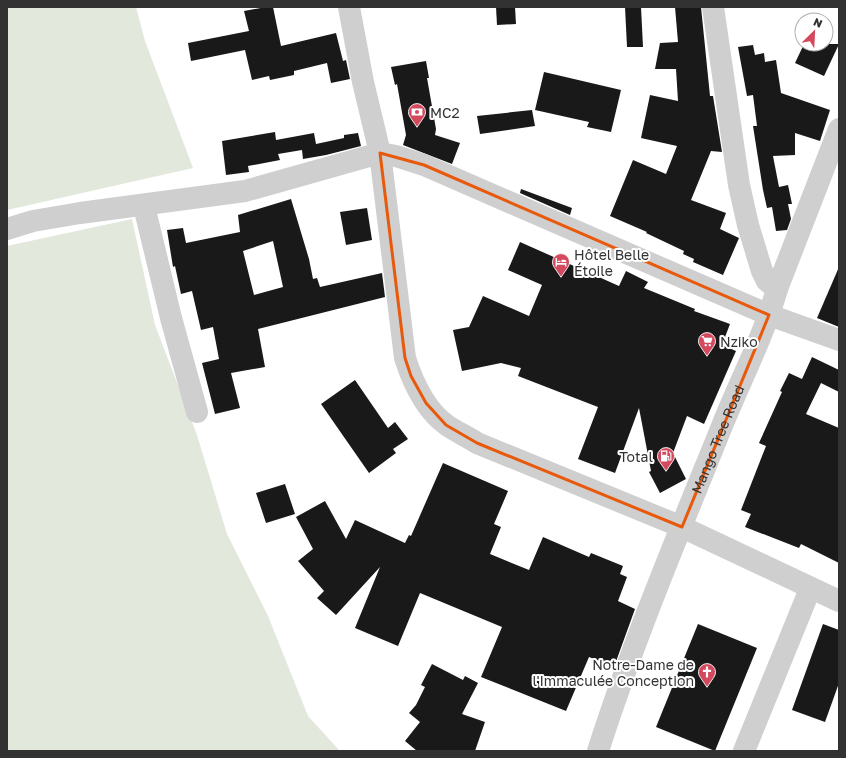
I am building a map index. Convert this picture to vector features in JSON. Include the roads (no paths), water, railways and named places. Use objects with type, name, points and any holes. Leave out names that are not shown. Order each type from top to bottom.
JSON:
[{"type":"street","points":[[350,7],[363,82],[380,153],[405,358],[411,376],[426,403],[446,425],[477,443],[682,527],[810,589],[839,601]]},
{"type":"street","points":[[713,7],[739,185],[748,225],[762,270],[767,281],[777,289]]},
{"type":"street","name":"Mango Tree Road","points":[[598,751],[618,687],[769,315],[777,289],[839,129]]},
{"type":"street","points":[[7,229],[41,220],[245,191],[380,153],[396,156],[424,165],[769,315],[839,340]]},
{"type":"street","points":[[144,206],[171,318],[198,412]]},
{"type":"street","points":[[744,751],[810,589]]},
{"type":"place","name":"MC2","points":[[417,127]]},
{"type":"place","name":"Hôtel Belle Étoile","points":[[561,277]]},
{"type":"place","name":"Nziko","points":[[707,356]]},
{"type":"place","name":"Total","points":[[666,471]]},
{"type":"place","name":"Notre-Dame de l'Immaculée Conception","points":[[707,687]]}]
